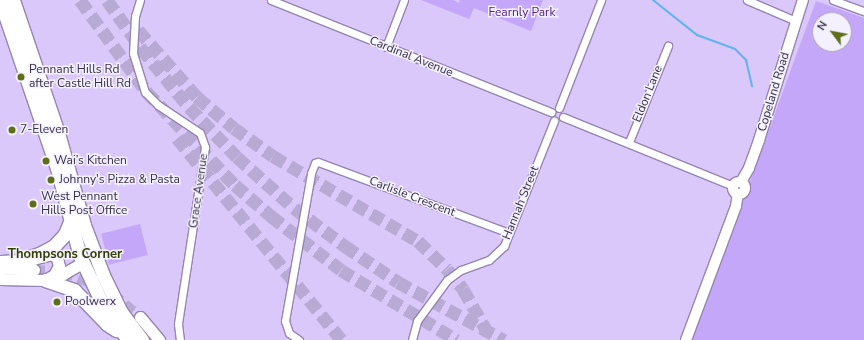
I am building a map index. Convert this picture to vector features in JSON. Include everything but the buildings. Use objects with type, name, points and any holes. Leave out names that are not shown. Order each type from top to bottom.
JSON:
[{"type":"highway","points":[[0,0],[57,168],[69,224],[82,263],[104,305],[125,337]]},
{"type":"highway","points":[[13,0],[58,133],[84,225],[109,290],[121,312],[142,340]]},
{"type":"highway","points":[[20,260],[39,254],[54,246],[65,234],[69,224]]},
{"type":"highway","points":[[82,263],[88,254],[84,225]]},
{"type":"highway","points":[[45,280],[74,290],[107,324],[125,337]]},
{"type":"main road","name":"Copeland Road","points":[[686,340],[736,206],[737,187],[749,168],[757,147],[803,0]]},
{"type":"main road","points":[[0,261],[20,260],[49,254],[56,257],[59,262],[58,269],[45,280]]},
{"type":"main road","points":[[0,279],[45,280],[63,274],[82,263]]},
{"type":"main road","points":[[0,268],[34,270]]},
{"type":"main road","points":[[140,317],[159,340]]},
{"type":"street","name":"Grace Avenue","points":[[140,0],[135,16],[133,52],[145,92],[158,105],[200,133],[205,147],[178,324],[180,340]]},
{"type":"street","name":"Cardinal Avenue","points":[[271,0],[551,112]]},
{"type":"street","points":[[386,47],[404,0]]},
{"type":"street","points":[[564,117],[559,121],[554,121],[551,112],[559,108],[601,0]]},
{"type":"street","points":[[747,0],[796,21]]},
{"type":"street","points":[[833,0],[864,11]]},
{"type":"street","name":"Eldon Lane","points":[[629,142],[668,46]]},
{"type":"street","points":[[559,108],[564,117],[629,142],[737,187]]},
{"type":"street","name":"Hannah Street","points":[[412,340],[418,322],[447,280],[461,270],[489,260],[504,246],[554,121]]},
{"type":"street","name":"Carlisle Crescent","points":[[299,340],[289,333],[285,321],[313,160],[510,233]]},
{"type":"green space","name":"Fearnly Park","points":[[421,0],[453,0],[459,3],[460,0],[543,0],[531,31],[474,8],[469,19]]},
{"type":"green space","points":[[816,1],[847,12],[812,12],[812,52],[852,52],[852,14],[864,18],[864,340],[692,340]]},
{"type":"green space","points":[[140,224],[148,255],[109,265],[101,234]]},
{"type":"waterway","points":[[653,0],[697,35],[735,49],[746,60],[752,86]]},
{"type":"tunnel","points":[[80,0],[146,91],[235,185],[271,216],[341,270],[457,340]]},
{"type":"tunnel","points":[[107,0],[141,48],[189,107],[237,157],[294,208],[345,246],[398,282],[504,340]]},
{"type":"tunnel","points":[[138,30],[197,97],[234,128],[273,156],[418,241],[447,269],[463,289],[488,333]]},
{"type":"tunnel","points":[[177,138],[342,340]]},
{"type":"tunnel","points":[[34,270],[63,271],[95,284]]},
{"type":"tunnel","points":[[112,293],[140,317]]},
{"type":"place","name":"Pennant Hills Rd after Castle Hill Rd","points":[[21,77]]},
{"type":"place","name":"7-Eleven","points":[[12,130]]},
{"type":"place","name":"Wai’s Kitchen","points":[[46,161]]},
{"type":"place","name":"Johnny's Pizza & Pasta","points":[[51,180]]},
{"type":"place","name":"West Pennant Hills Post Office","points":[[33,204]]},
{"type":"place","name":"Poolwerx","points":[[57,302]]},
{"type":"district","name":"Thompsons Corner","points":[[65,254]]}]
